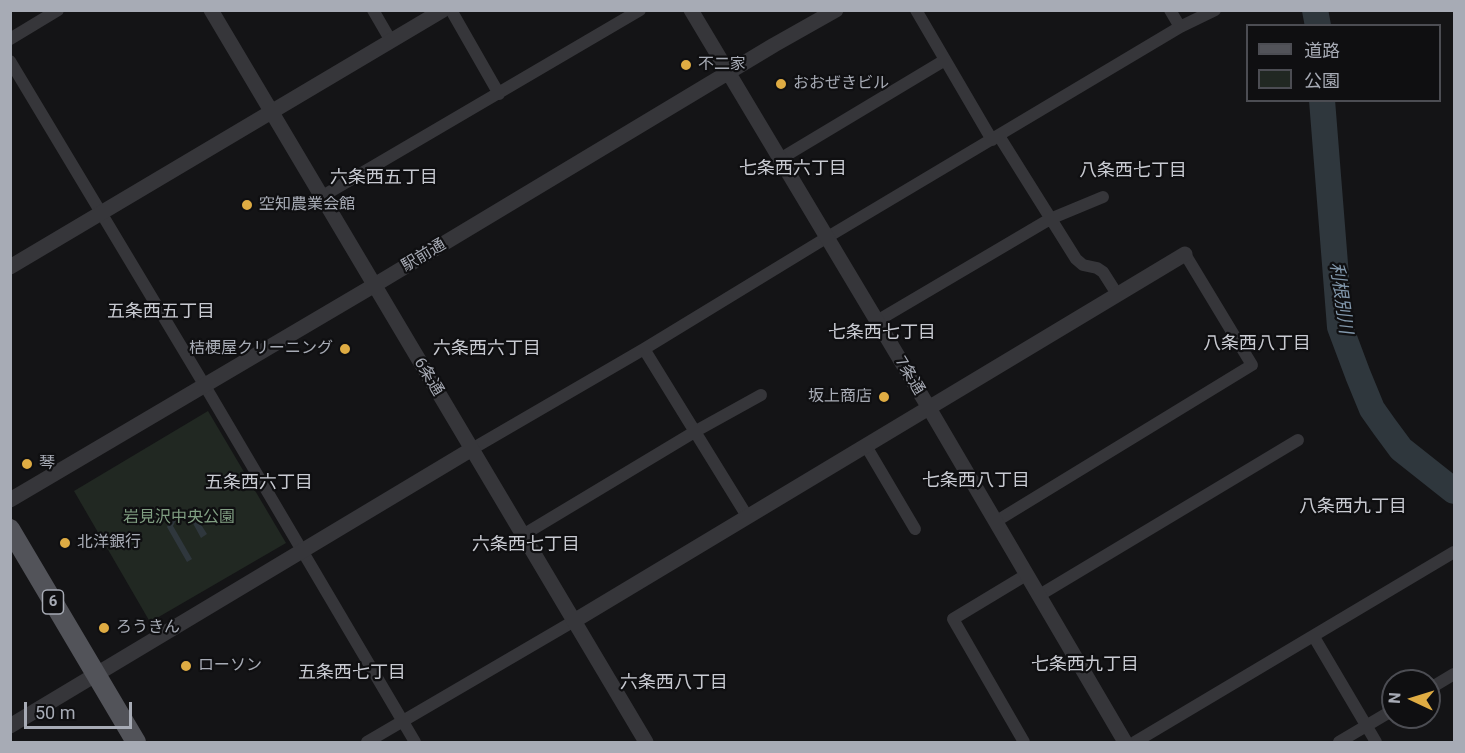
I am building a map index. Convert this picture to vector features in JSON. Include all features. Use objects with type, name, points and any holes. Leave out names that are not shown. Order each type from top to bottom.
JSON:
[{"type":"main road","name":"6","points":[[10,529],[136,742]]},
{"type":"street","points":[[10,39],[58,10]]},
{"type":"street","name":"6条通","points":[[211,10],[646,742]]},
{"type":"street","points":[[373,10],[391,41]]},
{"type":"street","points":[[10,267],[443,10]]},
{"type":"street","points":[[451,10],[499,94]]},
{"type":"street","points":[[321,197],[640,10]]},
{"type":"street","name":"7条通","points":[[691,10],[1125,742]]},
{"type":"street","name":"駅前通","points":[[10,500],[836,10]]},
{"type":"street","points":[[916,10],[945,60],[1076,259],[1083,265],[1097,268],[1102,272],[1117,294]]},
{"type":"street","points":[[1170,10],[1180,27]]},
{"type":"street","points":[[10,726],[1180,27],[1215,10]]},
{"type":"street","points":[[780,159],[945,60]]},
{"type":"street","points":[[10,61],[415,742]]},
{"type":"street","points":[[877,321],[1050,219],[1102,197]]},
{"type":"street","points":[[367,742],[574,621],[1185,254],[1252,365],[995,522]]},
{"type":"street","points":[[644,348],[747,516]]},
{"type":"street","points":[[523,535],[696,431],[761,395]]},
{"type":"street","points":[[1038,596],[1298,440]]},
{"type":"street","points":[[866,446],[915,529]]},
{"type":"street","points":[[1135,742],[1455,552]]},
{"type":"street","points":[[1024,742],[953,619],[1026,575]]},
{"type":"street","points":[[1314,637],[1376,742]]},
{"type":"street","points":[[1441,682],[1455,674]]},
{"type":"street","points":[[1339,742],[1381,717]]},
{"type":"green space","name":"岩見沢中央公園","points":[[208,411],[286,543],[150,622],[74,491]]},
{"type":"shaded area","points":[[185,511],[193,512],[207,534],[201,538],[189,516],[181,517],[175,522],[173,526],[192,559],[187,562],[167,527],[173,517]]},
{"type":"waterway","name":"利根別川","points":[[1315,10],[1318,24]]},
{"type":"waterway","name":"利根別川","points":[[1322,102],[1340,327],[1372,409],[1401,449],[1454,491]]},
{"type":"place","name":"不二家","points":[[686,65]]},
{"type":"place","name":"おおぜきビル","points":[[781,84]]},
{"type":"place","name":"空知農業会館","points":[[247,205]]},
{"type":"place","name":"桔梗屋クリーニング","points":[[345,349]]},
{"type":"place","name":"坂上商店","points":[[884,397]]},
{"type":"place","name":"琴","points":[[27,464]]},
{"type":"place","name":"北洋銀行","points":[[65,543]]},
{"type":"place","name":"ろうきん","points":[[104,628]]},
{"type":"place","name":"ローソン","points":[[186,666]]},
{"type":"district","name":"七条西六丁目","points":[[793,169]]},
{"type":"district","name":"八条西七丁目","points":[[1133,171]]},
{"type":"district","name":"六条西五丁目","points":[[384,178]]},
{"type":"district","name":"五条西五丁目","points":[[161,312]]},
{"type":"district","name":"七条西七丁目","points":[[882,333]]},
{"type":"district","name":"八条西八丁目","points":[[1257,344]]},
{"type":"district","name":"六条西六丁目","points":[[487,349]]},
{"type":"district","name":"七条西八丁目","points":[[976,481]]},
{"type":"district","name":"五条西六丁目","points":[[259,483]]},
{"type":"district","name":"八条西九丁目","points":[[1353,507]]},
{"type":"district","name":"六条西七丁目","points":[[526,545]]},
{"type":"district","name":"七条西九丁目","points":[[1085,665]]},
{"type":"district","name":"五条西七丁目","points":[[352,673]]},
{"type":"district","name":"六条西八丁目","points":[[674,683]]}]
